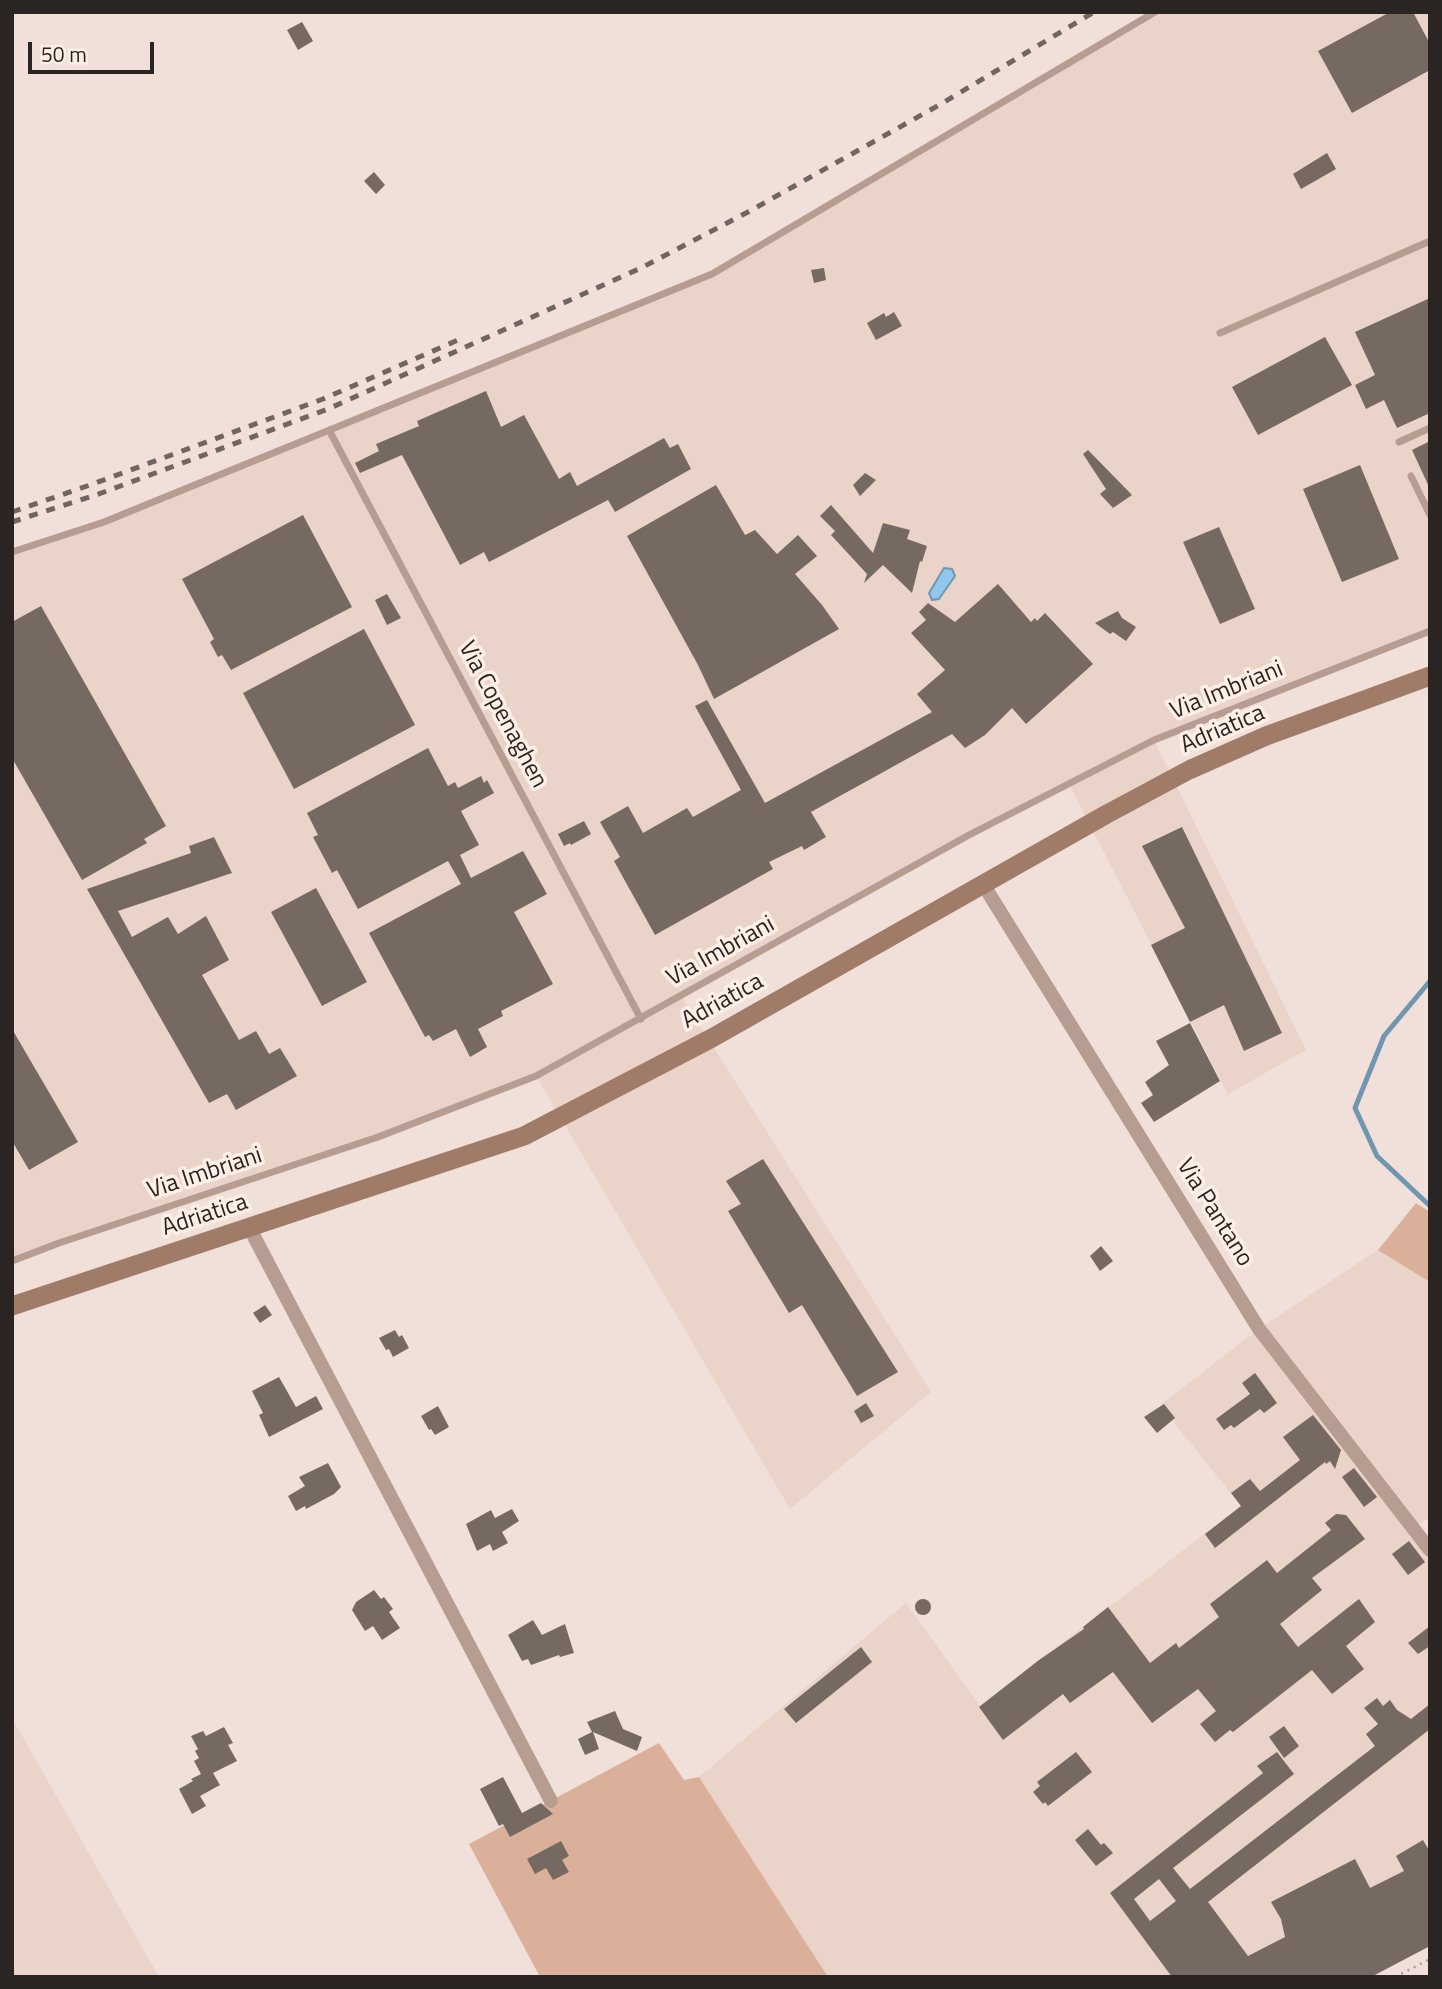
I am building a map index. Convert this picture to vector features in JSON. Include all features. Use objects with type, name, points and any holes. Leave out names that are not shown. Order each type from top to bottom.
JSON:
[{"type":"main road","name":"Adriatica","points":[[12,1306],[524,1136],[712,1038],[1189,770],[1266,736],[1430,676]]},
{"type":"street","name":"Via Pantano","points":[[983,884],[1259,1329],[1430,1550]]},
{"type":"street","points":[[249,1227],[551,1801]]},
{"type":"lane","points":[[12,552],[104,522],[712,274],[1155,12]]},
{"type":"lane","points":[[1220,333],[1430,241]]},
{"type":"lane","points":[[1399,442],[1430,428]]},
{"type":"lane","name":"Via Copenaghen","points":[[329,430],[641,1019]]},
{"type":"lane","points":[[1411,476],[1430,515]]},
{"type":"lane","name":"Via Imbriani","points":[[12,1261],[378,1137],[536,1076],[970,835],[1154,740],[1430,631]]},
{"type":"path","points":[[1395,1977],[1430,1959]]},
{"type":"shaded area","points":[[1155,12],[1430,12],[1430,631],[1154,740],[1306,1050],[1228,1094],[1069,784],[682,997],[931,1392],[790,1509],[536,1076],[378,1137],[12,1261],[12,552],[104,522],[712,274]]},
{"type":"shaded area","points":[[1416,1203],[1430,1212],[1430,1282],[1378,1250]]},
{"type":"shaded area","points":[[1385,1245],[1430,1272],[1430,1517],[1413,1528],[1430,1549],[1430,1946],[1371,1977],[828,1977],[699,1777],[906,1603],[980,1706],[1241,1506],[1160,1405],[1259,1329]]},
{"type":"shaded area","points":[[12,1718],[159,1977],[12,1977]]},
{"type":"shaded area","points":[[659,1743],[684,1780],[699,1777],[828,1977],[540,1977],[469,1844]]},
{"type":"water","points":[[944,568],[952,569],[955,576],[939,599],[932,600],[929,593]]},
{"type":"building","points":[[1390,12],[1413,12],[1430,44],[1430,70],[1352,113],[1318,51]]},
{"type":"building","points":[[302,22],[313,41],[298,50],[287,30]]},
{"type":"building","points":[[1327,153],[1336,169],[1301,189],[1293,174]]},
{"type":"building","points":[[374,172],[385,185],[376,194],[364,181]]},
{"type":"building","points":[[824,268],[826,280],[814,283],[811,270]]},
{"type":"building","points":[[1430,298],[1430,413],[1397,428],[1384,400],[1366,409],[1355,385],[1375,375],[1355,332]]},
{"type":"building","points":[[894,312],[902,326],[876,340],[867,323],[884,313],[886,317]]},
{"type":"building","points":[[1325,337],[1352,385],[1258,435],[1232,387]]},
{"type":"building","points":[[486,391],[501,427],[524,415],[559,479],[570,472],[577,486],[664,438],[670,448],[678,444],[691,469],[615,512],[608,500],[489,562],[484,552],[460,565],[402,455],[360,473],[355,463],[379,451],[376,444],[419,426],[417,421]]},
{"type":"building","points":[[1430,441],[1430,489],[1412,450]]},
{"type":"building","points":[[1088,450],[1132,495],[1113,508],[1100,494],[1106,489],[1083,454]]},
{"type":"building","points":[[1360,465],[1399,559],[1342,582],[1303,489]]},
{"type":"building","points":[[865,473],[876,480],[860,496],[853,485]]},
{"type":"building","points":[[716,485],[745,535],[755,530],[777,554],[798,535],[817,556],[795,574],[839,629],[714,699],[627,536]]},
{"type":"building","points":[[831,505],[873,553],[883,523],[910,530],[907,539],[927,546],[922,562],[920,561],[912,593],[883,565],[864,583],[867,574],[831,535],[835,531],[820,516]]},
{"type":"building","points":[[303,515],[352,607],[231,670],[222,655],[218,657],[210,642],[214,639],[182,579]]},
{"type":"building","points":[[1219,527],[1255,609],[1220,624],[1183,542]]},
{"type":"building","points":[[998,584],[1031,622],[1035,618],[1037,621],[1045,613],[1093,664],[1026,724],[1012,708],[985,735],[965,748],[952,734],[811,812],[826,837],[804,850],[802,846],[769,862],[773,869],[655,935],[614,861],[620,857],[600,822],[628,806],[643,833],[687,808],[693,817],[741,790],[695,706],[707,700],[765,803],[932,712],[917,694],[945,670],[911,633],[926,620],[919,612],[928,603],[955,622]]},
{"type":"building","points":[[387,594],[401,618],[387,625],[375,600]]},
{"type":"building","points":[[41,606],[166,826],[144,839],[147,843],[82,880],[12,758],[12,622]]},
{"type":"building","points":[[1118,611],[1122,618],[1136,627],[1126,641],[1095,623]]},
{"type":"building","points":[[364,629],[415,725],[294,789],[243,693]]},
{"type":"building","points":[[428,748],[448,786],[455,782],[458,788],[481,776],[484,783],[487,780],[494,793],[461,811],[479,845],[460,855],[471,878],[523,851],[547,894],[514,912],[553,984],[501,1011],[503,1016],[478,1029],[487,1047],[470,1057],[456,1029],[433,1041],[429,1035],[425,1037],[369,933],[461,884],[448,861],[358,909],[337,870],[332,873],[313,837],[318,835],[307,813]]},
{"type":"building","points":[[584,821],[591,834],[564,846],[558,834]]},
{"type":"building","points":[[1182,827],[1282,1033],[1244,1051],[1224,1005],[1190,1022],[1151,945],[1185,928],[1142,846]]},
{"type":"building","points":[[214,837],[232,873],[118,911],[132,937],[168,917],[178,934],[206,916],[229,960],[202,975],[239,1040],[256,1031],[269,1054],[280,1048],[297,1076],[236,1110],[227,1094],[209,1103],[87,889],[191,853],[189,846]]},
{"type":"building","points":[[316,888],[367,982],[322,1006],[271,912]]},
{"type":"building","points":[[1190,1023],[1220,1081],[1154,1122],[1141,1103],[1153,1095],[1145,1082],[1169,1065],[1156,1041]]},
{"type":"building","points":[[12,1029],[78,1142],[29,1170],[12,1141]]},
{"type":"building","points":[[763,1159],[898,1372],[857,1396],[802,1305],[789,1313],[728,1211],[741,1204],[726,1181]]},
{"type":"building","points":[[1101,1246],[1113,1261],[1100,1271],[1090,1256]]},
{"type":"building","points":[[265,1305],[272,1315],[260,1323],[253,1313]]},
{"type":"building","points":[[395,1330],[399,1337],[402,1335],[409,1348],[393,1357],[379,1338]]},
{"type":"building","points":[[1255,1373],[1277,1403],[1264,1413],[1260,1409],[1234,1428],[1231,1425],[1224,1430],[1216,1419],[1250,1394],[1242,1383]]},
{"type":"building","points":[[279,1377],[296,1407],[316,1396],[323,1409],[269,1437],[259,1415],[263,1413],[252,1391]]},
{"type":"building","points":[[866,1403],[874,1416],[861,1423],[854,1411]]},
{"type":"building","points":[[1164,1404],[1175,1418],[1157,1433],[1144,1417]]},
{"type":"building","points":[[438,1406],[449,1427],[435,1435],[421,1416]]},
{"type":"building","points":[[1313,1415],[1341,1450],[1335,1469],[1330,1461],[1326,1464],[1325,1462],[1215,1548],[1205,1534],[1241,1506],[1231,1493],[1250,1479],[1260,1491],[1300,1460],[1283,1437]]},
{"type":"building","points":[[328,1463],[341,1487],[334,1494],[306,1509],[305,1506],[296,1511],[288,1496],[305,1486],[299,1477]]},
{"type":"building","points":[[1354,1468],[1377,1497],[1364,1507],[1342,1477]]},
{"type":"building","points":[[512,1509],[519,1521],[502,1532],[508,1543],[493,1551],[490,1544],[477,1551],[466,1524],[491,1510],[495,1518]]},
{"type":"building","points":[[1336,1514],[1346,1515],[1365,1539],[1312,1578],[1322,1590],[1280,1624],[1298,1647],[1359,1599],[1375,1622],[1346,1646],[1364,1669],[1332,1694],[1312,1670],[1233,1732],[1230,1730],[1215,1742],[1200,1724],[1216,1711],[1198,1689],[1152,1723],[1113,1672],[1070,1703],[1063,1694],[1003,1740],[979,1707],[1084,1629],[1083,1627],[1108,1607],[1150,1663],[1176,1643],[1179,1648],[1219,1617],[1210,1604],[1267,1560],[1277,1573],[1331,1530],[1325,1523]]},
{"type":"building","points":[[1409,1541],[1425,1562],[1408,1575],[1392,1554]]},
{"type":"building","points":[[374,1590],[381,1599],[384,1597],[393,1609],[389,1612],[400,1628],[382,1640],[373,1626],[365,1631],[352,1610],[356,1602]]},
{"type":"building","points":[[923,1599],[929,1601],[929,1613],[923,1615],[917,1613],[915,1607],[917,1601]]},
{"type":"building","points":[[533,1620],[542,1635],[565,1624],[574,1653],[560,1657],[559,1655],[531,1665],[528,1659],[522,1661],[508,1635]]},
{"type":"building","points":[[1430,1626],[1430,1646],[1418,1654],[1408,1643]]},
{"type":"building","points":[[861,1647],[872,1662],[796,1723],[784,1709]]},
{"type":"building","points":[[1377,1698],[1383,1706],[1390,1700],[1397,1710],[1411,1719],[1430,1704],[1430,1729],[1208,1902],[1248,1956],[1285,1937],[1281,1919],[1271,1902],[1355,1859],[1370,1888],[1404,1871],[1396,1856],[1423,1840],[1430,1852],[1430,1946],[1371,1977],[1172,1977],[1110,1893],[1263,1773],[1257,1766],[1277,1752],[1294,1774],[1173,1868],[1190,1889],[1375,1746],[1366,1734],[1378,1724],[1364,1708]],"holes":[[[1159,1879],[1176,1901],[1150,1921],[1134,1899]]]},
{"type":"building","points":[[615,1711],[623,1729],[642,1737],[637,1751],[593,1732],[599,1749],[585,1755],[578,1739],[592,1732],[587,1722]]},
{"type":"building","points":[[1284,1726],[1299,1746],[1284,1758],[1269,1737]]},
{"type":"building","points":[[224,1727],[233,1743],[228,1745],[237,1761],[213,1773],[220,1785],[200,1796],[206,1806],[192,1814],[179,1789],[201,1774],[194,1761],[199,1758],[195,1751],[198,1749],[191,1736],[203,1731],[206,1736]]},
{"type":"building","points":[[1076,1752],[1092,1772],[1048,1806],[1045,1802],[1043,1804],[1033,1792],[1040,1786],[1037,1782]]},
{"type":"building","points":[[503,1777],[522,1813],[541,1803],[553,1814],[510,1837],[503,1824],[499,1826],[480,1789]]},
{"type":"building","points":[[1088,1829],[1101,1845],[1104,1843],[1113,1853],[1096,1866],[1075,1840]]},
{"type":"building","points":[[561,1841],[569,1856],[562,1860],[569,1872],[553,1880],[546,1868],[535,1874],[527,1859]]},
{"type":"waterway","points":[[1430,981],[1384,1036],[1355,1108],[1377,1156],[1430,1206]]},
{"type":"railway","points":[[12,522],[96,495],[328,409],[641,268],[748,212],[941,104],[1094,12]]},
{"type":"railway","points":[[12,512],[323,399],[465,337]]}]
